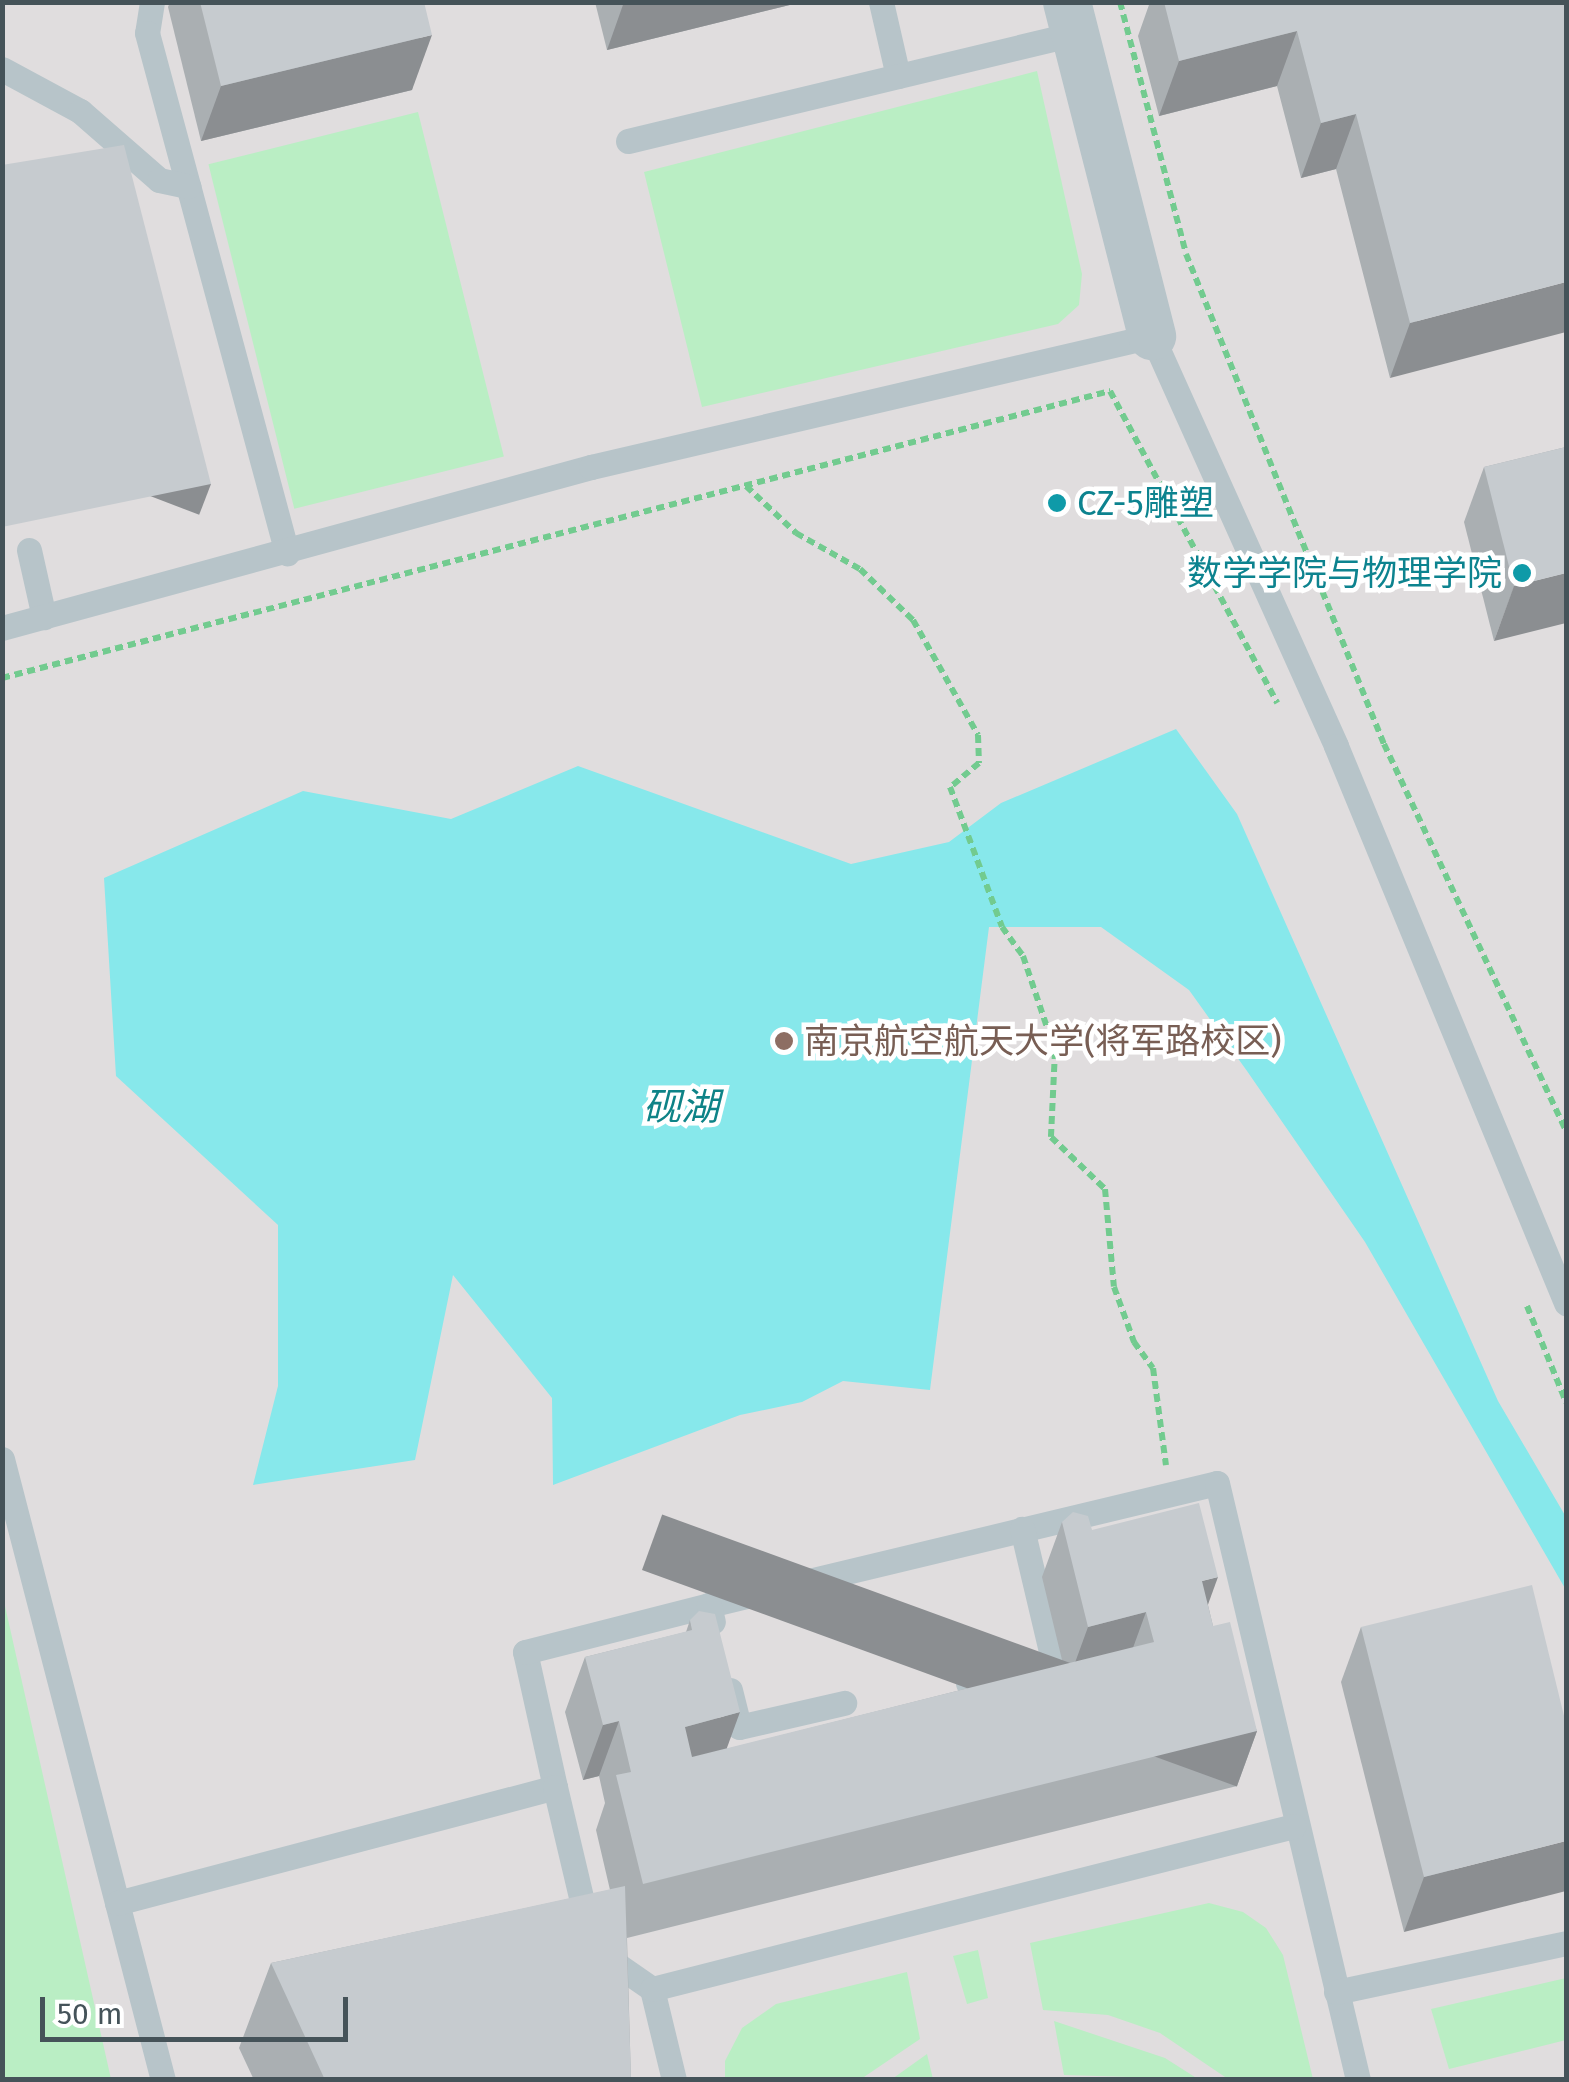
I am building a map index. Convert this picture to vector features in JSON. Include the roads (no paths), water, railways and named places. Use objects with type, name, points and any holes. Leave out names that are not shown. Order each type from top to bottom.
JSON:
[{"type":"street","points":[[1071,18],[1152,336]]},
{"type":"lane","points":[[152,2],[147,32],[286,553]]},
{"type":"lane","points":[[881,2],[898,76]]},
{"type":"lane","points":[[628,141],[898,76],[1071,18]]},
{"type":"lane","points":[[2,69],[80,111],[159,180],[188,186]]},
{"type":"lane","points":[[2,628],[592,467],[1152,336],[1336,746],[1566,1303]]},
{"type":"lane","points":[[29,550],[44,617]]},
{"type":"lane","points":[[2,1459],[162,2080]]},
{"type":"lane","points":[[674,2080],[652,1990],[592,1948],[525,1652],[1217,1483],[1294,1826],[1358,2080]]},
{"type":"lane","points":[[968,1683],[1054,1664],[1022,1529]]},
{"type":"lane","points":[[709,1605],[739,1726],[844,1703]]},
{"type":"lane","points":[[117,1903],[556,1787]]},
{"type":"lane","points":[[652,1990],[1294,1826]]},
{"type":"lane","points":[[1336,1992],[1566,1942]]},
{"type":"water","name":"砚湖","points":[[1176,729],[1237,814],[1498,1401],[1566,1517],[1566,1590],[1365,1242],[1247,1071],[1189,990],[1101,927],[989,927],[930,1390],[843,1381],[802,1402],[740,1415],[553,1485],[552,1398],[453,1275],[415,1460],[253,1485],[278,1386],[278,1225],[116,1076],[104,878],[303,791],[451,819],[578,766],[851,864],[949,842],[1001,803]]},
{"type":"place","name":"CZ-5雕塑","points":[[1057,503]]},
{"type":"place","name":"数学学院与物理学院","points":[[1522,573]]},
{"type":"place","name":"南京航空航天大学(将军路校区)","points":[[784,1041]]}]
